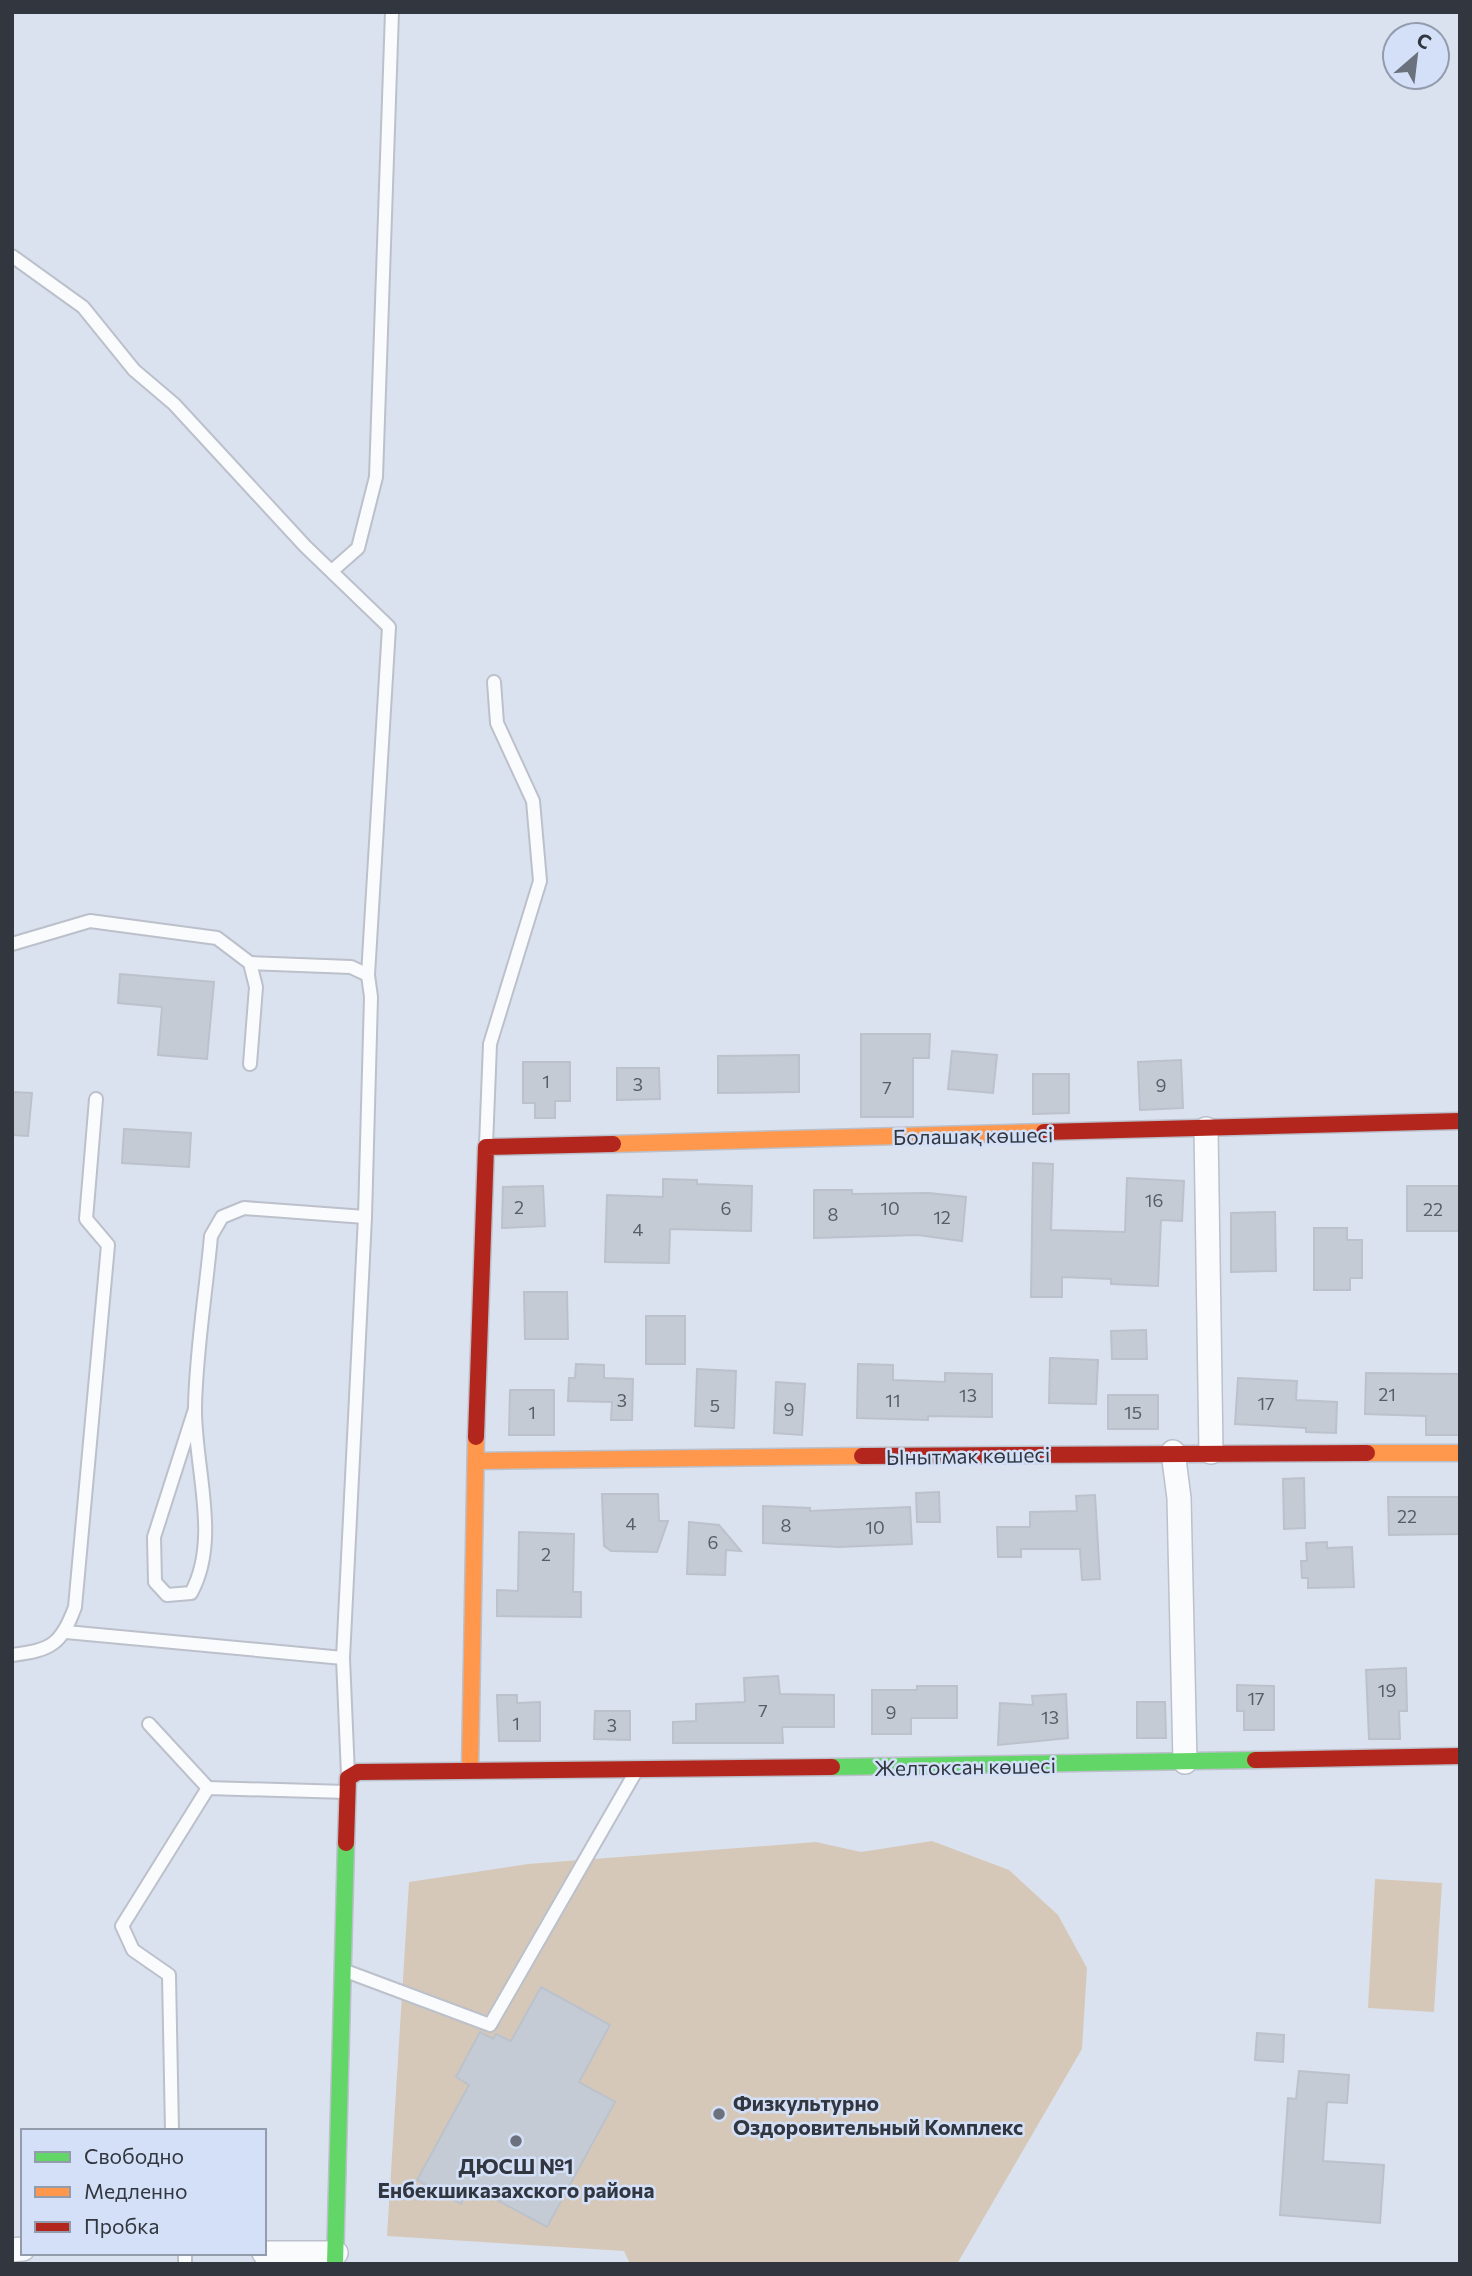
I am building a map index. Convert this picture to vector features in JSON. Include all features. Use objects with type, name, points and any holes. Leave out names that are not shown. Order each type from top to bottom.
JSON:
[{"type":"street","name":"Болашақ көшесі","points":[[486,1147],[1460,1121]]},
{"type":"street","points":[[1206,1129],[1211,1452]]},
{"type":"street","points":[[470,1769],[486,1147]]},
{"type":"street","points":[[1173,1452],[1179,1498],[1185,1762]]},
{"type":"street","name":"Ынытмак көшесі","points":[[476,1461],[1173,1452],[1460,1452]]},
{"type":"street","name":"Желтоксан көшесі","points":[[347,1785],[367,1770],[635,1771],[1460,1756]]},
{"type":"street","points":[[266,2253],[336,2259],[347,1785]]},
{"type":"lane","points":[[333,570],[358,548],[376,477],[392,12]]},
{"type":"lane","points":[[12,256],[83,307],[134,370],[174,404],[305,546],[333,570],[389,627],[368,975],[371,997],[365,1217],[343,1658],[347,1785],[208,1787],[149,1724]]},
{"type":"lane","points":[[486,1147],[490,1044],[540,881],[533,802],[497,723],[495,682]]},
{"type":"lane","points":[[12,944],[90,921],[217,938],[250,963],[351,967],[368,975]]},
{"type":"lane","points":[[250,963],[256,987],[250,1065]]},
{"type":"lane","points":[[12,1655],[45,1651],[66,1632],[75,1607],[108,1245],[86,1219],[96,1098]]},
{"type":"lane","points":[[195,1409],[154,1537],[155,1582],[167,1595],[191,1593],[201,1575],[203,1520],[195,1409],[212,1236],[222,1217],[244,1208],[365,1217]]},
{"type":"lane","points":[[66,1632],[343,1658]]},
{"type":"lane","points":[[343,1970],[490,2025],[635,1771]]},
{"type":"lane","points":[[172,2129],[169,1975],[133,1950],[122,1926],[208,1787]]},
{"type":"shaded area","name":"Физкультурно Оздоровительный Комплекс","points":[[932,1841],[1009,1870],[1058,1915],[1087,1968],[1082,2049],[957,2264],[630,2264],[624,2251],[387,2236],[409,1882],[528,1864],[816,1842],[861,1852]]},
{"type":"shaded area","points":[[1375,1879],[1442,1883],[1434,2012],[1368,2008]]},
{"type":"building","points":[[120,974],[214,982],[207,1059],[158,1055],[162,1007],[118,1003]]},
{"type":"building","points":[[861,1034],[930,1034],[929,1058],[913,1058],[913,1117],[861,1117]]},
{"type":"building","points":[[952,1051],[997,1055],[993,1093],[948,1089]]},
{"type":"building","points":[[799,1055],[799,1092],[718,1093],[718,1056]]},
{"type":"building","points":[[1181,1060],[1183,1108],[1140,1110],[1138,1062]]},
{"type":"building","points":[[523,1062],[570,1062],[570,1101],[555,1101],[555,1118],[535,1118],[535,1103],[523,1103]]},
{"type":"building","points":[[617,1068],[659,1068],[660,1099],[617,1100]]},
{"type":"building","points":[[1033,1074],[1069,1074],[1069,1113],[1033,1114]]},
{"type":"building","points":[[12,1092],[32,1093],[28,1136],[12,1135]]},
{"type":"building","points":[[124,1129],[191,1133],[189,1167],[122,1163]]},
{"type":"building","points":[[1033,1163],[1053,1164],[1051,1230],[1125,1232],[1127,1178],[1184,1181],[1182,1221],[1161,1220],[1158,1286],[1111,1284],[1111,1279],[1062,1277],[1062,1297],[1031,1297]]},
{"type":"building","points":[[663,1179],[697,1180],[697,1184],[752,1186],[751,1231],[670,1229],[669,1263],[605,1262],[607,1195],[663,1197]]},
{"type":"building","points":[[543,1186],[545,1226],[502,1228],[503,1187]]},
{"type":"building","points":[[1407,1186],[1460,1186],[1460,1231],[1407,1231]]},
{"type":"building","points":[[814,1190],[852,1190],[852,1194],[929,1193],[966,1197],[962,1241],[918,1235],[814,1238]]},
{"type":"building","points":[[1275,1212],[1276,1271],[1231,1272],[1231,1213]]},
{"type":"building","points":[[1314,1228],[1347,1228],[1347,1240],[1362,1240],[1362,1278],[1350,1278],[1350,1290],[1314,1290]]},
{"type":"building","points":[[524,1292],[567,1292],[568,1339],[525,1339]]},
{"type":"building","points":[[646,1316],[685,1316],[685,1364],[646,1364]]},
{"type":"building","points":[[1146,1330],[1147,1359],[1112,1359],[1111,1331]]},
{"type":"building","points":[[1050,1358],[1098,1360],[1096,1404],[1049,1403]]},
{"type":"building","points":[[576,1364],[604,1365],[604,1378],[633,1379],[632,1420],[611,1420],[612,1402],[568,1401],[569,1378],[575,1378]]},
{"type":"building","points":[[858,1364],[893,1365],[893,1380],[945,1382],[945,1373],[992,1374],[992,1417],[928,1416],[928,1420],[857,1418]]},
{"type":"building","points":[[697,1369],[736,1371],[734,1428],[695,1426]]},
{"type":"building","points":[[1366,1373],[1460,1374],[1460,1435],[1426,1435],[1426,1416],[1365,1414]]},
{"type":"building","points":[[1238,1378],[1297,1381],[1296,1400],[1337,1402],[1336,1433],[1306,1432],[1306,1428],[1235,1424]]},
{"type":"building","points":[[776,1382],[805,1384],[802,1435],[774,1433]]},
{"type":"building","points":[[510,1390],[554,1390],[554,1435],[509,1435]]},
{"type":"building","points":[[1108,1395],[1158,1395],[1158,1429],[1108,1429]]},
{"type":"building","points":[[1304,1478],[1305,1528],[1284,1529],[1283,1479]]},
{"type":"building","points":[[939,1492],[940,1522],[917,1522],[916,1493]]},
{"type":"building","points":[[602,1494],[658,1494],[659,1521],[668,1521],[657,1552],[611,1551],[604,1546]]},
{"type":"building","points":[[1095,1495],[1100,1579],[1082,1580],[1080,1549],[1021,1549],[1021,1557],[998,1557],[997,1527],[1030,1527],[1030,1512],[1077,1511],[1076,1496]]},
{"type":"building","points":[[1388,1497],[1460,1497],[1460,1534],[1389,1535]]},
{"type":"building","points":[[763,1506],[810,1508],[810,1511],[910,1507],[912,1544],[839,1547],[763,1543]]},
{"type":"building","points":[[689,1522],[719,1525],[741,1551],[726,1550],[725,1575],[687,1574]]},
{"type":"building","points":[[519,1532],[574,1534],[573,1592],[581,1592],[581,1617],[497,1616],[497,1590],[518,1591]]},
{"type":"building","points":[[1327,1542],[1327,1548],[1352,1547],[1354,1587],[1308,1588],[1308,1578],[1302,1578],[1301,1561],[1307,1561],[1306,1543]]},
{"type":"building","points":[[1406,1668],[1407,1711],[1399,1711],[1400,1739],[1369,1739],[1366,1670]]},
{"type":"building","points":[[778,1676],[780,1694],[834,1695],[834,1727],[782,1727],[783,1743],[673,1743],[673,1722],[696,1721],[696,1704],[745,1702],[744,1678]]},
{"type":"building","points":[[1237,1685],[1274,1686],[1274,1730],[1244,1730],[1244,1711],[1237,1711]]},
{"type":"building","points":[[917,1686],[957,1686],[957,1718],[911,1718],[911,1734],[872,1734],[872,1690],[917,1690]]},
{"type":"building","points":[[1066,1694],[1068,1738],[998,1745],[1000,1703],[1033,1705],[1032,1696]]},
{"type":"building","points":[[497,1695],[517,1695],[517,1703],[540,1702],[540,1741],[499,1741]]},
{"type":"building","points":[[1137,1702],[1165,1702],[1166,1738],[1137,1738]]},
{"type":"building","points":[[595,1711],[630,1711],[630,1740],[594,1739]]},
{"type":"building","name":"ДЮСШ №1 Енбекшиказахского района","points":[[541,1987],[610,2025],[579,2082],[615,2102],[547,2227],[471,2186],[461,2204],[417,2180],[469,2085],[456,2077],[480,2032],[493,2039],[496,2034],[511,2041]]},
{"type":"building","points":[[1257,2033],[1284,2035],[1283,2062],[1255,2060]]},
{"type":"building","points":[[1299,2071],[1349,2075],[1347,2103],[1327,2102],[1323,2161],[1384,2165],[1380,2223],[1280,2215],[1288,2098],[1296,2099]]},
{"type":"traffic: fast","points":[[832,1767],[1255,1760]]},
{"type":"traffic: fast","points":[[335,2264],[346,1843]]},
{"type":"traffic: slow","points":[[613,1144],[1044,1132]]},
{"type":"traffic: slow","points":[[470,1769],[476,1437]]},
{"type":"traffic: slow","points":[[1367,1453],[1460,1453]]},
{"type":"traffic: slow","points":[[476,1461],[862,1456]]},
{"type":"traffic: jam","points":[[1044,1132],[1460,1121]]},
{"type":"traffic: jam","points":[[476,1437],[486,1147],[613,1144]]},
{"type":"traffic: jam","points":[[862,1456],[1367,1453]]},
{"type":"traffic: jam","points":[[1255,1760],[1460,1756]]},
{"type":"traffic: jam","points":[[346,1843],[348,1778],[358,1772],[832,1767]]},
{"type":"place","name":"Физкультурно Оздоровительный Комплекс","points":[[719,2114]]},
{"type":"place","name":"ДЮСШ №1 Енбекшиказахского района","points":[[516,2141]]}]
